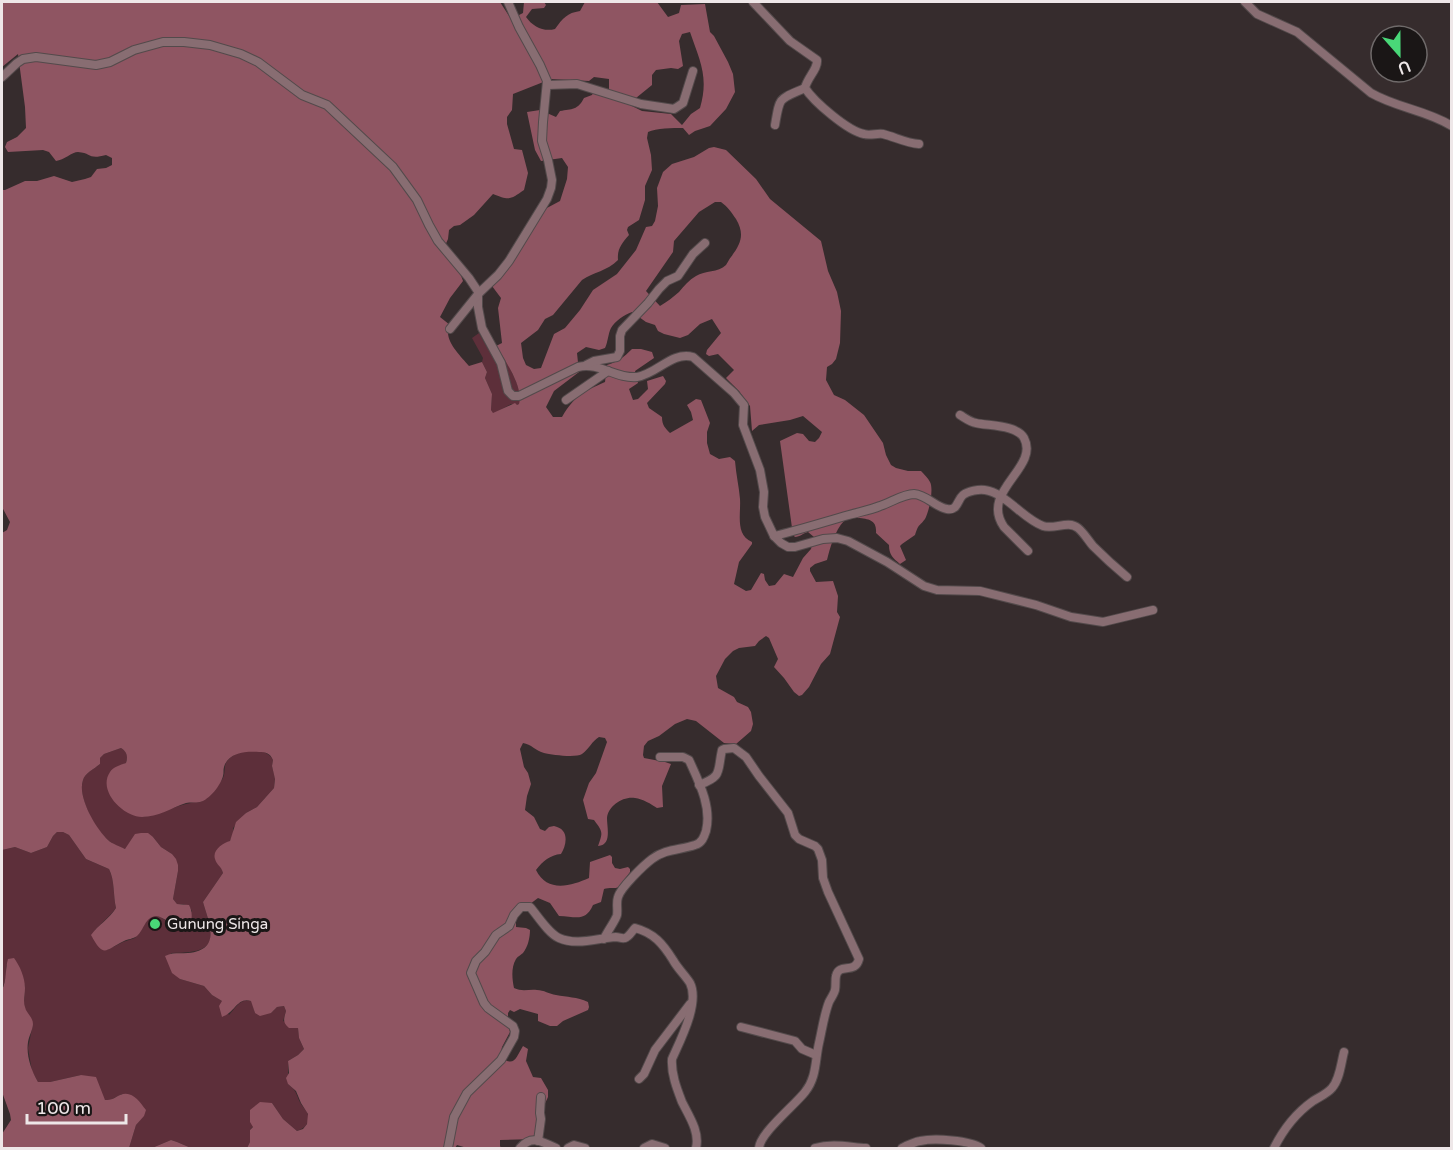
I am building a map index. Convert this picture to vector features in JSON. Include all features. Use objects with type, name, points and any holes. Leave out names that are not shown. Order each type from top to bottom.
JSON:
[{"type":"street","points":[[450,329],[508,261],[547,199],[551,188],[552,180],[542,141],[548,85],[508,2]]},
{"type":"street","points":[[753,2],[790,41],[817,60],[817,65],[805,88]]},
{"type":"street","points":[[1245,2],[1257,14],[1297,32],[1381,99],[1415,109],[1452,126]]},
{"type":"street","points":[[2,77],[23,59],[36,57],[96,65],[110,62],[134,50],[163,42],[184,42],[210,45],[241,54],[258,62],[302,95],[327,105],[393,167],[417,200],[438,241],[463,269],[478,294],[482,328],[501,363],[508,391],[513,396],[519,396],[578,367],[594,361],[617,357],[620,351],[622,330],[658,289],[678,276],[693,254],[705,243]]},
{"type":"street","points":[[548,85],[577,84],[641,104],[674,109],[680,106],[685,99],[693,71]]},
{"type":"street","points":[[775,125],[779,102],[805,88]]},
{"type":"street","points":[[805,88],[822,108],[858,132],[866,135],[881,134],[907,143],[919,144]]},
{"type":"street","points":[[586,365],[600,367],[624,376],[639,376],[673,359],[689,356],[734,393],[744,405],[743,425],[760,470],[765,517],[774,536],[788,547],[837,538],[848,541],[887,562],[924,586],[937,590],[980,591],[1036,605],[1071,617],[1103,621],[1152,610]]},
{"type":"street","points":[[566,400],[608,370]]},
{"type":"street","points":[[960,415],[975,423],[1013,429],[1021,433],[1025,439],[1027,446],[1024,461],[1000,496],[998,511],[1001,524],[1028,551]]},
{"type":"street","points":[[774,536],[811,527],[915,494],[948,510],[957,506],[962,496],[979,489],[1000,496],[1044,527],[1071,525],[1076,527],[1127,577]]},
{"type":"street","points":[[699,785],[711,781],[718,773],[722,750],[734,748],[746,757],[788,813],[795,835],[818,849],[828,892],[859,959],[859,963],[854,967],[840,969],[837,973],[836,988],[828,1004],[816,1055],[815,1074],[811,1083],[766,1134],[760,1142],[759,1149]]},
{"type":"street","points":[[604,939],[617,915],[617,900],[626,884],[652,859],[667,850],[696,845],[703,839],[706,832],[708,814],[688,759],[660,757]]},
{"type":"street","points":[[448,1149],[454,1117],[467,1093],[501,1060],[514,1037],[513,1026],[484,1003],[471,973],[476,961],[496,935],[509,926],[521,907],[530,907],[553,934],[572,942],[618,937],[624,939],[635,928],[652,935],[664,946],[691,985],[693,1000],[690,1014],[671,1066],[697,1138],[696,1149]]},
{"type":"street","points":[[639,1080],[655,1050],[693,1000]]},
{"type":"street","points":[[741,1027],[795,1041],[802,1049],[816,1055]]},
{"type":"street","points":[[1274,1149],[1295,1116],[1312,1101],[1333,1088],[1344,1052]]},
{"type":"street","points":[[538,1141],[541,1097]]},
{"type":"street","points":[[690,1149],[697,1138]]},
{"type":"street","points":[[520,1149],[525,1142],[530,1140],[556,1149]]},
{"type":"street","points":[[902,1149],[918,1141],[946,1140],[972,1144],[981,1149]]},
{"type":"street","points":[[644,1149],[652,1143],[665,1149]]},
{"type":"street","points":[[568,1149],[574,1145],[585,1149]]},
{"type":"street","points":[[815,1149],[836,1145],[866,1149]]},
{"type":"shaded area","points":[[2,2],[500,2],[511,19],[523,13],[524,2],[544,2],[546,5],[544,8],[532,9],[526,17],[535,26],[547,30],[555,29],[566,17],[580,11],[585,2],[657,2],[668,17],[679,13],[681,5],[705,4],[710,32],[733,74],[735,92],[726,109],[710,126],[689,135],[683,128],[648,132],[652,170],[645,186],[645,200],[639,220],[628,227],[629,235],[620,246],[618,260],[582,280],[553,315],[545,319],[538,330],[521,343],[526,365],[534,369],[541,368],[554,334],[565,328],[593,290],[617,274],[636,250],[646,227],[652,226],[655,221],[658,206],[657,188],[663,172],[672,164],[694,157],[709,148],[726,150],[756,179],[770,199],[821,241],[841,311],[840,343],[836,359],[827,367],[826,380],[834,395],[845,400],[864,415],[883,443],[891,465],[908,471],[921,471],[926,476],[931,485],[930,500],[927,516],[915,535],[900,546],[906,560],[900,564],[892,556],[889,545],[876,533],[872,521],[852,518],[844,521],[835,534],[827,560],[810,568],[816,582],[833,581],[838,596],[837,612],[840,617],[830,654],[821,664],[809,687],[799,696],[794,692],[774,667],[778,659],[766,636],[755,646],[733,651],[725,659],[716,676],[718,688],[748,707],[753,724],[751,731],[736,744],[724,743],[696,721],[687,719],[648,741],[644,746],[644,758],[671,764],[662,786],[663,807],[657,808],[635,798],[617,803],[608,814],[608,835],[602,845],[598,846],[601,830],[594,820],[588,819],[583,800],[607,742],[605,738],[599,737],[582,754],[575,756],[544,753],[523,743],[520,749],[531,784],[525,810],[534,817],[540,829],[545,831],[554,826],[565,833],[566,839],[561,854],[547,859],[536,870],[541,877],[553,885],[575,883],[589,878],[590,862],[610,855],[615,868],[628,867],[630,869],[619,887],[604,889],[601,902],[593,905],[590,911],[583,916],[559,916],[550,903],[538,898],[530,904],[520,904],[516,927],[526,928],[530,930],[530,933],[526,948],[513,966],[514,988],[540,990],[580,999],[588,1002],[589,1007],[588,1010],[557,1026],[538,1021],[538,1014],[520,1009],[514,1012],[510,1010],[508,1013],[510,1032],[502,1047],[500,1057],[512,1061],[523,1046],[528,1049],[526,1061],[533,1077],[541,1078],[548,1090],[536,1139],[500,1140],[501,1148],[467,1148],[457,1145],[455,1148],[247,1148],[250,1142],[250,1130],[253,1127],[250,1122],[250,1110],[260,1102],[272,1103],[283,1119],[297,1131],[303,1129],[307,1124],[308,1114],[286,1078],[289,1073],[288,1061],[304,1049],[298,1028],[289,1028],[285,1024],[284,1006],[260,1016],[255,1013],[251,1001],[246,1000],[222,1017],[219,1006],[222,1001],[204,986],[180,979],[172,973],[165,956],[199,951],[206,947],[210,927],[203,902],[223,873],[214,856],[221,845],[230,841],[236,822],[257,807],[274,788],[273,760],[268,753],[249,752],[234,755],[226,762],[220,784],[207,798],[148,817],[128,813],[114,802],[110,795],[107,779],[110,772],[115,767],[126,763],[125,751],[121,748],[104,754],[100,758],[100,764],[83,780],[85,804],[93,821],[108,840],[125,849],[135,834],[148,833],[176,859],[178,871],[173,899],[177,904],[189,905],[192,916],[184,932],[156,916],[149,919],[135,937],[102,950],[91,935],[116,908],[109,869],[86,859],[69,835],[63,832],[57,832],[47,847],[31,853],[15,847],[2,850],[2,533],[7,530],[10,522],[2,507],[2,190],[25,181],[37,181],[54,176],[72,182],[85,179],[91,177],[97,169],[112,165],[112,158],[106,155],[93,157],[78,152],[56,161],[49,152],[43,150],[8,152],[5,147],[7,142],[17,137],[26,128],[18,54],[2,67]],"holes":[[[690,32],[702,69],[704,87],[700,108],[691,114],[682,125],[671,114],[642,111],[632,106],[636,98],[652,85],[652,75],[656,70],[678,69],[683,66],[679,41],[682,34]],[[594,77],[609,79],[609,90],[595,89],[592,95],[584,98],[577,107],[560,111],[556,117],[540,110],[527,112],[535,150],[541,161],[562,158],[568,167],[567,179],[560,201],[545,209],[509,266],[492,286],[501,298],[498,308],[502,343],[496,346],[513,374],[520,397],[519,404],[515,403],[493,413],[491,410],[492,394],[485,378],[487,372],[482,362],[469,366],[450,341],[448,336],[450,325],[440,317],[450,298],[463,281],[444,248],[449,230],[474,215],[493,194],[510,198],[524,190],[528,173],[522,150],[514,149],[507,124],[507,117],[512,110],[513,94],[551,79],[589,81]],[[715,202],[721,202],[739,224],[741,234],[737,248],[726,265],[696,276],[660,306],[646,291],[673,252],[674,241],[699,212]],[[632,312],[646,322],[655,325],[658,331],[680,338],[688,335],[700,324],[712,319],[721,333],[706,354],[709,356],[718,354],[734,370],[726,378],[750,406],[752,431],[759,425],[803,416],[822,432],[815,442],[797,433],[780,441],[793,535],[797,537],[808,532],[814,537],[811,549],[803,558],[793,577],[784,574],[775,585],[769,586],[764,574],[761,573],[751,590],[746,591],[734,584],[739,562],[752,544],[741,529],[735,461],[730,457],[719,459],[710,454],[707,443],[710,423],[701,400],[696,399],[687,405],[693,420],[670,433],[667,430],[662,417],[649,408],[647,403],[665,384],[663,376],[647,381],[648,389],[638,399],[633,400],[629,389],[638,383],[635,371],[654,358],[652,352],[632,349],[621,359],[607,365],[605,382],[580,395],[562,417],[553,417],[546,407],[554,391],[579,372],[577,353],[586,347],[599,350],[605,348],[610,330],[620,318]]]},
{"type":"shaded area","points":[[479,333],[488,349],[496,346],[509,366],[519,390],[520,404],[511,404],[493,414],[492,394],[485,378],[487,372],[482,362],[483,358],[472,338]]},
{"type":"shaded area","points":[[121,748],[127,754],[126,763],[113,770],[108,778],[143,817],[186,804],[201,802],[221,781],[226,762],[238,753],[258,751],[273,760],[274,788],[233,828],[230,841],[217,863],[223,873],[203,902],[210,926],[209,942],[198,951],[171,953],[180,979],[204,986],[222,1001],[229,1015],[239,1004],[248,1000],[252,1001],[255,1013],[271,1013],[277,1007],[284,1006],[286,1011],[283,1021],[298,1027],[299,1038],[304,1049],[288,1061],[288,1084],[295,1091],[308,1115],[307,1124],[300,1130],[297,1131],[283,1119],[272,1103],[250,1130],[250,1142],[247,1148],[191,1148],[171,1140],[152,1148],[129,1148],[136,1125],[143,1116],[122,1094],[105,1100],[81,1075],[50,1082],[38,1082],[32,1071],[28,1048],[33,1024],[25,1009],[25,985],[6,965],[6,977],[2,990],[2,850],[15,847],[31,853],[47,847],[57,832],[63,832],[69,835],[86,859],[109,869],[116,908],[95,930],[107,950],[135,938],[148,919],[153,916],[159,916],[178,929],[192,911],[189,906],[177,904],[173,899],[178,871],[172,854],[161,847],[153,837],[125,849],[116,845],[103,835],[85,804],[82,787],[84,778],[100,764],[100,758],[104,754]]},
{"type":"shaded area","points":[[14,958],[23,976],[24,1005],[33,1022],[28,1042],[28,1057],[38,1082],[50,1082],[81,1075],[96,1077],[105,1100],[124,1094],[135,1097],[146,1110],[136,1125],[129,1148],[2,1148],[2,1134],[11,1120],[2,1092],[2,990],[8,959]]},
{"type":"shaded area","points":[[171,1140],[177,1142],[191,1148],[152,1148]]},
{"type":"place","name":"Gunung Singa","points":[[155,924]]}]
